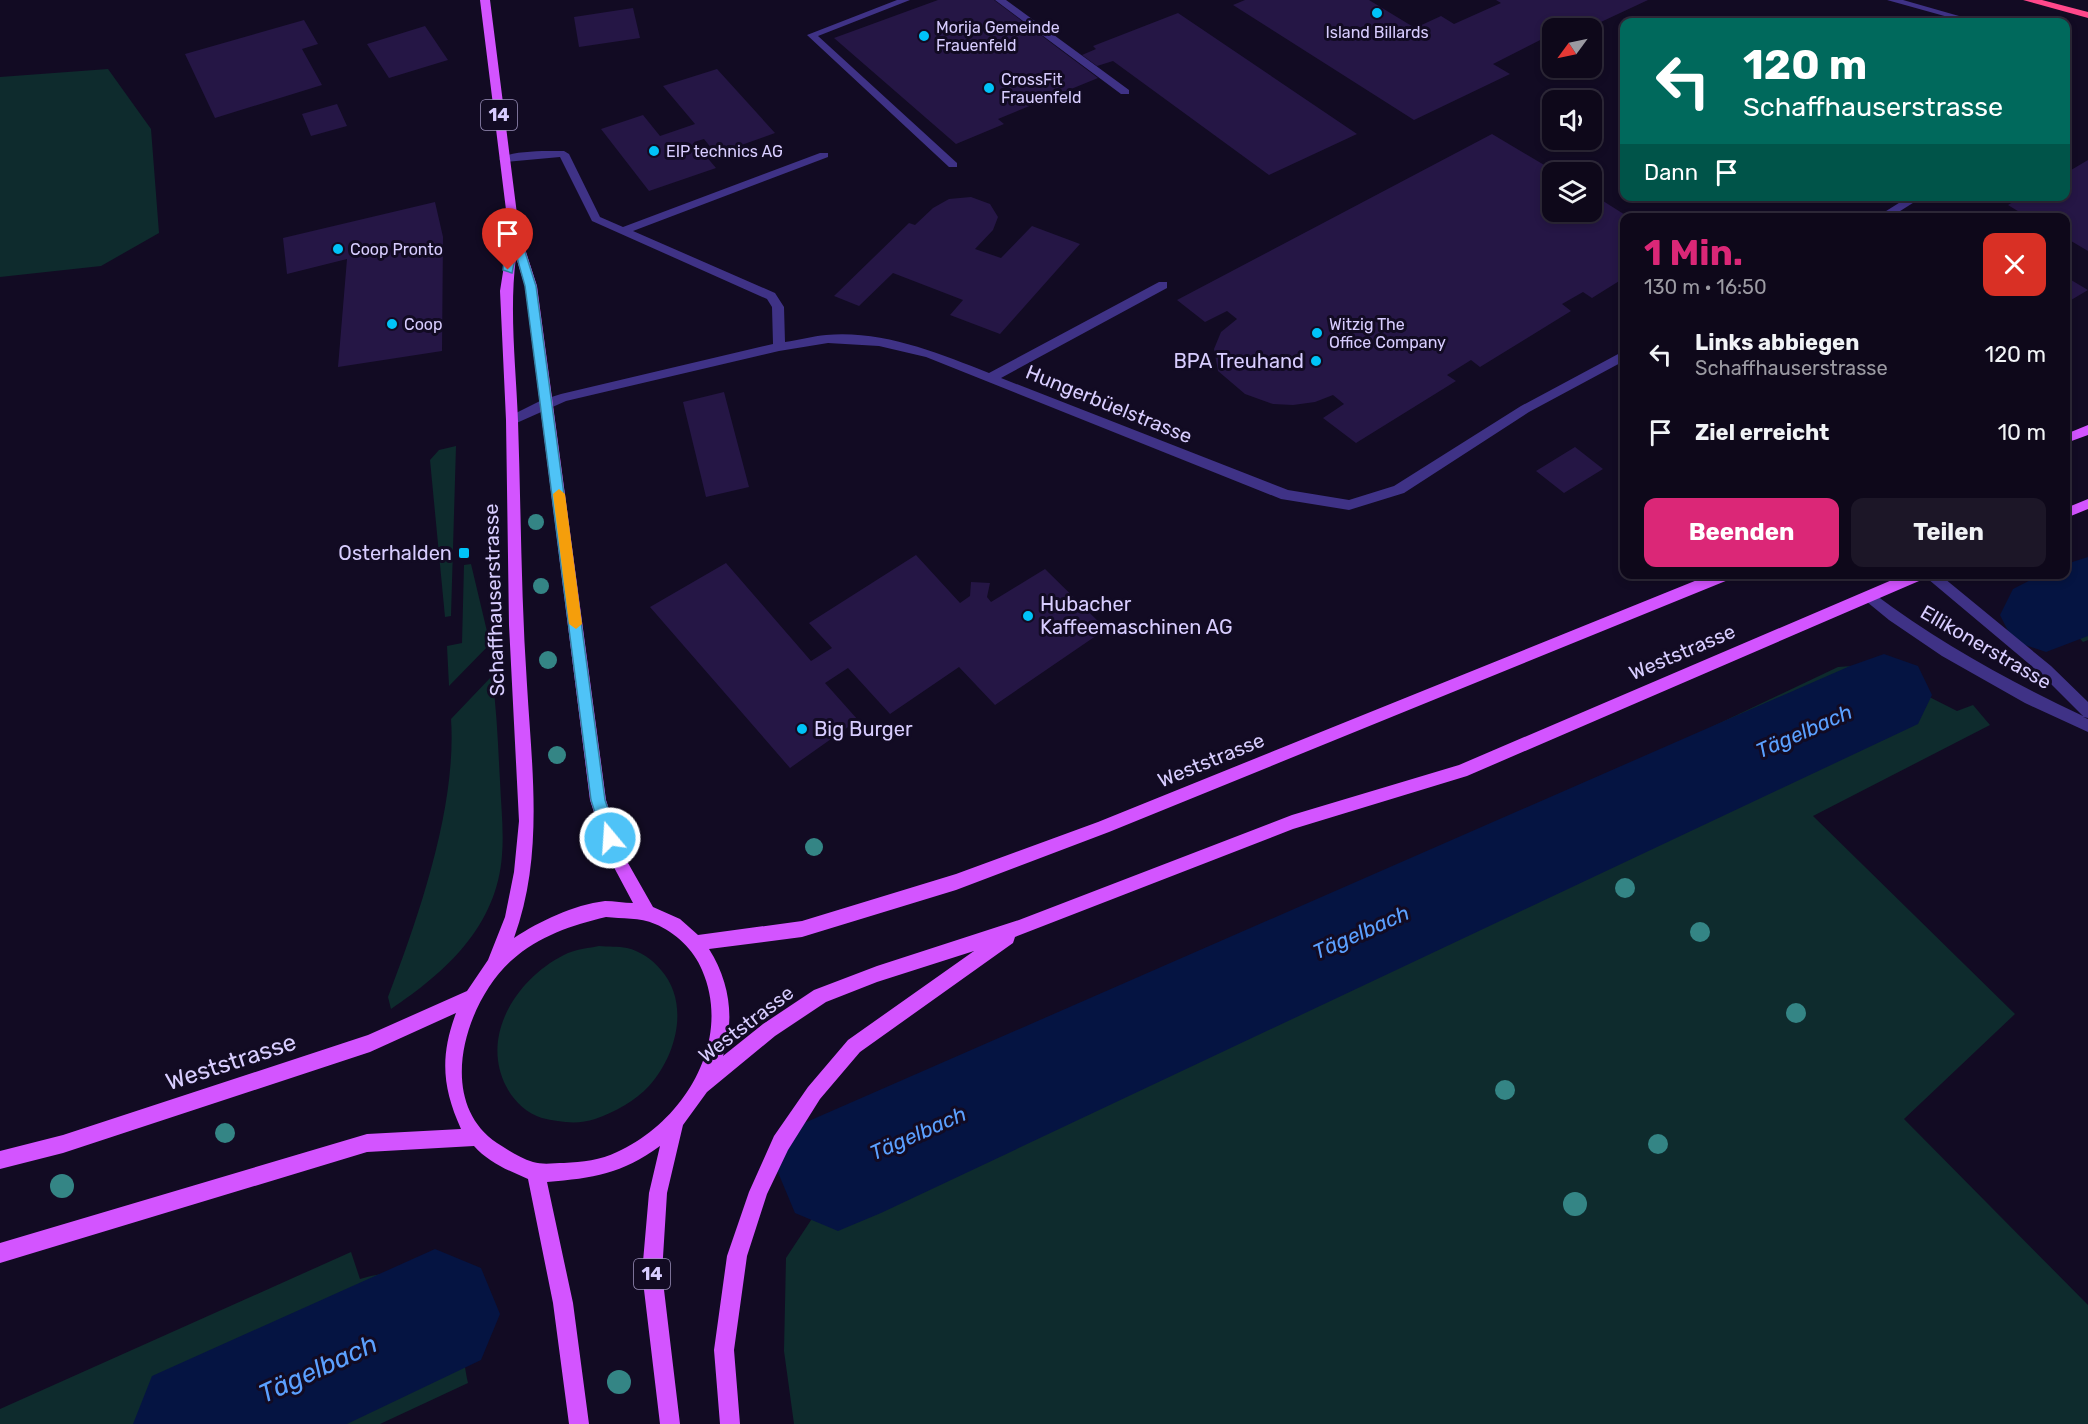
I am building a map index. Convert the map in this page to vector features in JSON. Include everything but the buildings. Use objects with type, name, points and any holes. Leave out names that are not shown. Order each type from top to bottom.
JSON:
[{"type":"highway","points":[[2029,0],[2088,15]]},
{"type":"main road","name":"Schaffhauserstrasse","points":[[485,0],[513,230],[531,286],[598,800],[617,858],[647,913]]},
{"type":"main road","name":"Schaffhauserstrasse","points":[[495,965],[513,917],[522,872],[527,820],[516,625],[512,420],[506,291],[513,230]]},
{"type":"main road","points":[[2070,437],[2088,430]]},
{"type":"main road","points":[[2070,511],[2088,504]]},
{"type":"main road","name":"Weststrasse","points":[[697,943],[802,930],[956,882],[1113,823],[1716,579]]},
{"type":"main road","name":"Weststrasse","points":[[704,1084],[769,1030],[820,996],[877,974],[1019,928],[1293,822],[1462,771],[1909,579]]},
{"type":"main road","points":[[606,909],[647,913],[674,925],[697,943],[714,972],[722,1007],[719,1046],[704,1084],[674,1125],[632,1155],[585,1172],[536,1172],[496,1155],[476,1137],[458,1107],[452,1070],[457,1033],[472,997],[495,965],[526,939],[565,918],[606,909]]},
{"type":"main road","name":"Weststrasse","points":[[730,1424],[724,1350],[737,1256],[758,1192],[781,1143],[814,1093],[854,1046],[1019,928]]},
{"type":"main road","name":"Weststrasse","points":[[0,1160],[63,1144],[370,1043],[472,997]]},
{"type":"main road","name":"14","points":[[670,1424],[652,1273],[658,1193],[674,1125]]},
{"type":"main road","points":[[0,1252],[367,1143],[476,1137]]},
{"type":"main road","points":[[536,1172],[563,1303],[579,1424]]},
{"type":"street","points":[[905,0],[812,36],[953,165]]},
{"type":"street","points":[[1000,0],[1125,92]]},
{"type":"street","points":[[1892,0],[1960,18]]},
{"type":"street","points":[[504,159],[564,154],[596,219],[771,296],[778,307],[779,347]]},
{"type":"street","points":[[623,231],[824,155]]},
{"type":"street","points":[[1889,213],[1910,201]]},
{"type":"street","points":[[990,378],[1163,285]]},
{"type":"street","name":"Hungerbüelstrasse","points":[[512,420],[546,403],[779,347],[828,339],[879,342],[929,354],[1286,495],[1348,505],[1399,490],[1525,409],[1620,358]]},
{"type":"street","name":"Ellikonerstrasse","points":[[1935,579],[2046,670],[2088,712]]},
{"type":"street","name":"Ellikonerstrasse","points":[[1868,597],[1896,620],[2008,688],[2088,726]]},
{"type":"green space","points":[[108,69],[151,129],[159,233],[101,266],[0,277],[0,77]]},
{"type":"green space","points":[[456,446],[451,616],[445,617],[430,460],[439,450]]},
{"type":"green space","points":[[2088,563],[2088,640],[2083,642],[2040,595],[2064,579],[2070,579],[2070,575]]},
{"type":"green space","points":[[471,564],[490,644],[449,686],[447,646],[462,643],[464,565]]},
{"type":"green space","points":[[1866,665],[1957,711],[1973,705],[1990,725],[1813,816],[2015,1014],[1904,1119],[2088,1305],[2088,1424],[794,1424],[784,1351],[786,1258],[821,1205],[886,1176],[880,1102],[1168,985],[1838,667]]},
{"type":"green space","points":[[492,676],[503,828],[498,880],[490,904],[465,945],[431,979],[391,1009],[388,997],[412,932],[442,824],[451,753],[451,719]]},
{"type":"green space","points":[[599,946],[624,947],[637,951],[661,970],[670,983],[675,998],[677,1013],[673,1044],[659,1073],[649,1086],[624,1106],[589,1121],[562,1122],[542,1118],[521,1105],[506,1086],[499,1066],[498,1046],[501,1026],[520,991],[534,976],[550,963],[568,953]]},
{"type":"green space","points":[[351,1252],[360,1279],[387,1273],[410,1275],[427,1284],[440,1297],[458,1336],[468,1383],[380,1424],[0,1424],[0,1409]]},
{"type":"waterway","name":"Tägelbach","points":[[2046,615],[2088,593]]},
{"type":"waterway","name":"Tägelbach","points":[[838,1170],[1884,695]]},
{"type":"waterway","name":"Tägelbach","points":[[200,1424],[435,1314]]},
{"type":"slow traffic","points":[[559,494],[576,624]]},
{"type":"place","name":"Island Billards","points":[[1377,13]]},
{"type":"place","name":"Morija Gemeinde Frauenfeld","points":[[924,36]]},
{"type":"place","name":"CrossFit Frauenfeld","points":[[989,88]]},
{"type":"place","name":"EIP technics AG","points":[[654,151]]},
{"type":"place","name":"Coop Pronto","points":[[338,249]]},
{"type":"place","name":"Coop","points":[[392,324]]},
{"type":"place","name":"Witzig The Office Company","points":[[1317,333]]},
{"type":"place","name":"BPA Treuhand","points":[[1316,361]]},
{"type":"place","name":"Osterhalden","points":[[464,553]]},
{"type":"place","name":"Hubacher Kaffeemaschinen AG","points":[[1028,616]]},
{"type":"place","name":"Big Burger","points":[[802,729]]},
{"type":"route","points":[[508,270],[513,230],[531,286],[598,800],[610,838]]}]
